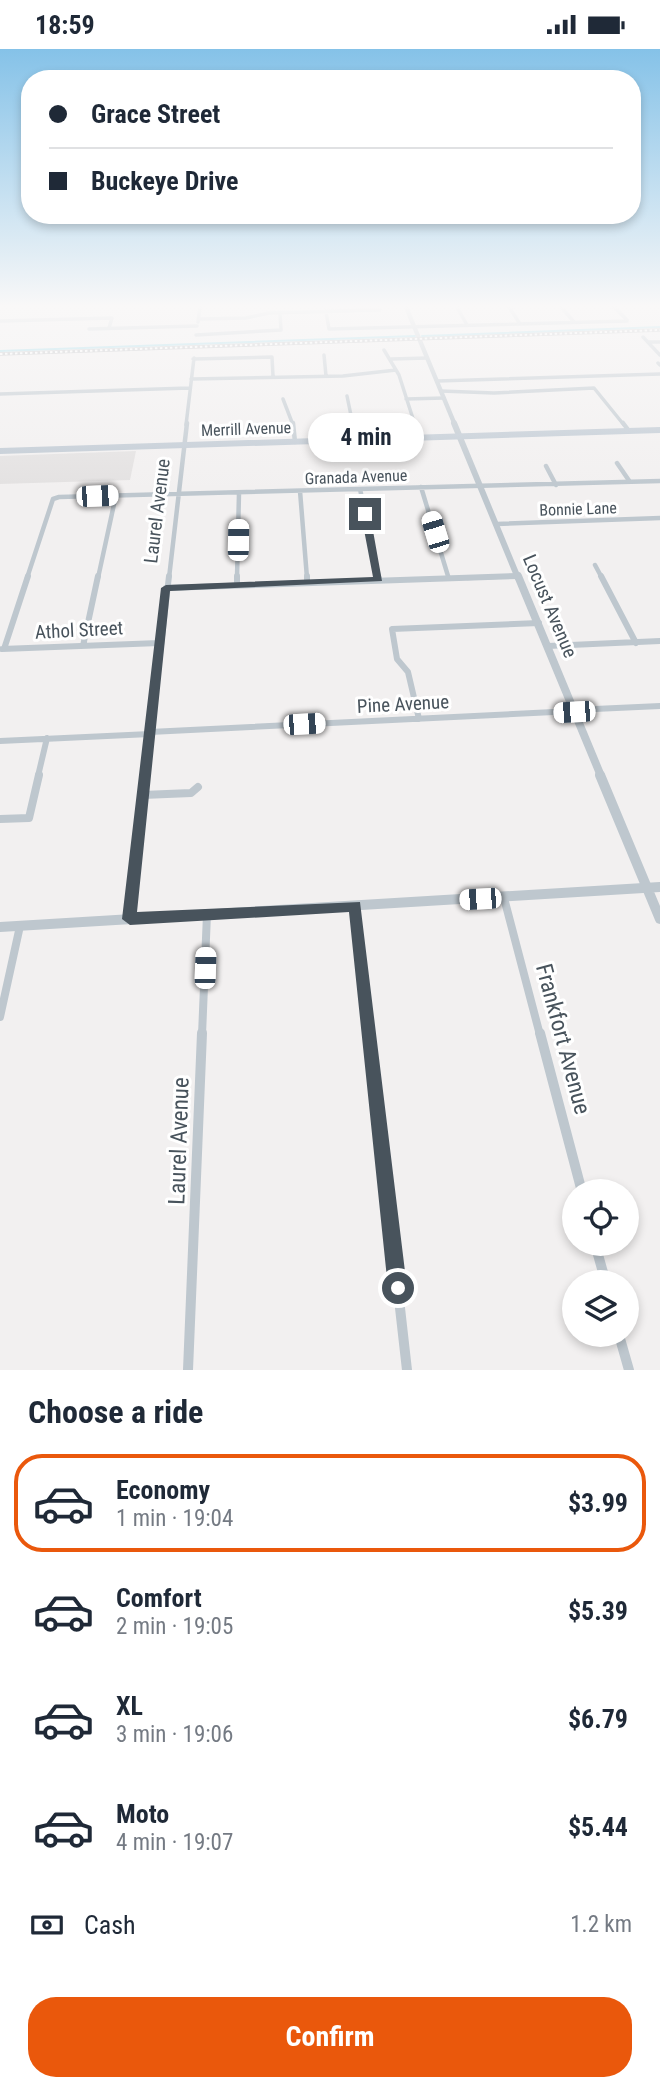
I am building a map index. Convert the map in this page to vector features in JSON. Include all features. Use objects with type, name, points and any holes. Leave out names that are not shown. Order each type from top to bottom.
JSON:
[{"type":"main road","name":"Merrill Avenue","points":[[0,451],[660,430]]},
{"type":"street","name":"Laurel Avenue","points":[[130,919],[192,369]]},
{"type":"street","name":"Laurel Avenue","points":[[272,369],[273,376]]},
{"type":"street","points":[[325,369],[326,376]]},
{"type":"street","name":"Locust Avenue","points":[[432,369],[660,919]]},
{"type":"street","points":[[191,379],[326,376],[396,370],[416,429]]},
{"type":"street","points":[[437,381],[660,374]]},
{"type":"street","points":[[441,391],[494,393],[594,388],[629,431]]},
{"type":"street","points":[[0,394],[189,389]]},
{"type":"street","points":[[347,396],[356,440]]},
{"type":"street","points":[[406,400],[444,398]]},
{"type":"street","points":[[283,399],[285,410],[292,418],[295,442]]},
{"type":"street","points":[[617,463],[630,482]]},
{"type":"street","points":[[546,466],[556,485]]},
{"type":"street","name":"Granada Avenue","points":[[2,650],[54,499],[116,495],[421,487],[480,488],[660,481]]},
{"type":"street","points":[[421,487],[448,576]]},
{"type":"street","points":[[360,489],[379,579]]},
{"type":"street","points":[[300,491],[307,582]]},
{"type":"street","points":[[237,585],[239,493]]},
{"type":"street","points":[[83,646],[116,495]]},
{"type":"street","name":"Bonnie Lane","points":[[497,524],[660,518]]},
{"type":"street","points":[[595,565],[636,643]]},
{"type":"street","points":[[166,588],[448,576],[519,576]]},
{"type":"street","points":[[419,719],[408,672],[397,659],[392,629],[539,624]]},
{"type":"street","points":[[548,646],[660,641]]},
{"type":"street","name":"Athol Street","points":[[2,650],[159,643]]},
{"type":"street","name":"Pine Avenue","points":[[0,741],[660,706]]},
{"type":"street","points":[[0,819],[29,818],[47,739]]},
{"type":"street","points":[[143,795],[191,793],[198,787]]},
{"type":"street","points":[[0,927],[660,887]]},
{"type":"street","name":"Frankfort Avenue","points":[[504,898],[579,1179]]},
{"type":"street","points":[[355,906],[407,1370]]},
{"type":"street","name":"Laurel Avenue","points":[[188,1370],[207,914]]},
{"type":"street","points":[[0,1017],[20,926]]},
{"type":"street","points":[[623,1347],[629,1370]]},
{"type":"shaded area","points":[[136,451],[130,480],[0,484],[0,456]]},
{"type":"route","points":[[365,514],[379,579],[166,588],[130,919],[355,906],[398,1288]]}]
